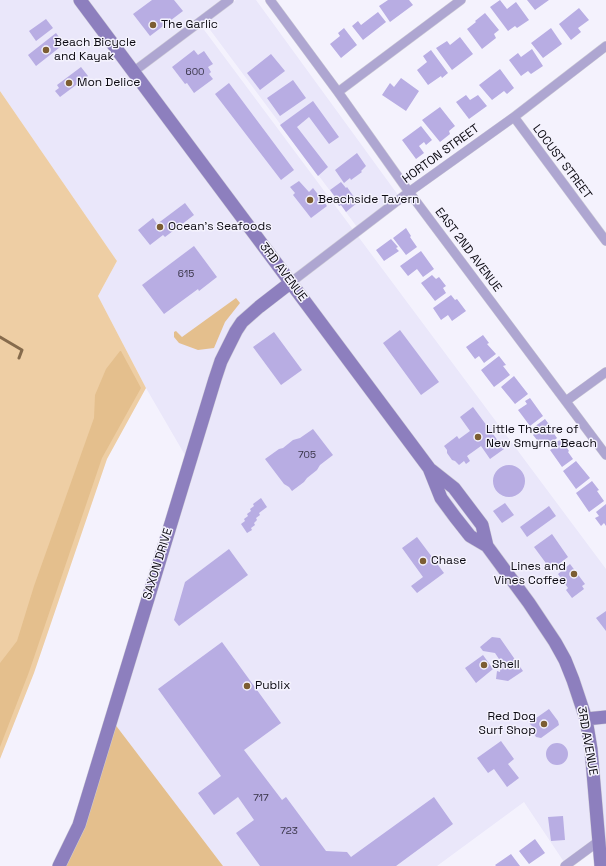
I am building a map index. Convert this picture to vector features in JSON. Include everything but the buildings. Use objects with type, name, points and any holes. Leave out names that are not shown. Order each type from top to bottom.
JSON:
[{"type":"main road","name":"3RD AVENUE","points":[[80,0],[429,468],[441,498],[470,536],[487,546],[530,603],[555,642],[565,660],[586,719],[591,749],[601,866]]},
{"type":"main road","name":"SAXON DRIVE","points":[[59,866],[79,825],[221,361],[242,322],[259,306],[290,283]]},
{"type":"main road","points":[[586,719],[606,717]]},
{"type":"street","points":[[133,72],[229,0]]},
{"type":"street","name":"EAST 2ND AVENUE","points":[[270,0],[409,192],[606,455]]},
{"type":"street","points":[[338,92],[461,0]]},
{"type":"street","name":"HORTON STREET","points":[[290,283],[409,192],[514,117],[606,46]]},
{"type":"street","name":"LOCUST STREET","points":[[514,117],[606,241]]},
{"type":"street","points":[[566,401],[606,372]]},
{"type":"street","points":[[565,866],[599,841]]},
{"type":"shaded area","points":[[0,0],[229,0],[199,23],[606,569],[606,866],[599,841],[566,865],[524,802],[437,866],[223,866],[111,719],[189,462],[146,388],[98,296],[117,261],[0,91]]},
{"type":"shaded area","points":[[236,0],[256,0],[398,195],[357,227],[205,23]]},
{"type":"shaded area","points":[[0,91],[117,261],[98,296],[146,388],[107,459],[34,673],[0,759]]},
{"type":"shaded area","points":[[236,298],[240,303],[225,322],[214,348],[198,350],[179,343],[174,337],[174,332],[176,331],[182,337]]},
{"type":"shaded area","points":[[120,351],[141,388],[102,458],[29,672],[0,747],[0,663],[17,641],[34,586],[94,418],[95,395],[106,369]]},
{"type":"shaded area","points":[[111,719],[223,866],[59,866]]},
{"type":"waterway","points":[[0,337],[22,350],[19,358]]},
{"type":"place","name":"The Garlic","points":[[153,25]]},
{"type":"place","name":"Beach Bicycle and Kayak","points":[[46,50]]},
{"type":"place","name":"Mon Delice","points":[[69,83]]},
{"type":"place","name":"Beachside Tavern","points":[[310,200]]},
{"type":"place","name":"Ocean's Seafoods","points":[[160,227]]},
{"type":"place","name":"Little Theatre of New Smyrna Beach","points":[[478,437]]},
{"type":"place","name":"Chase","points":[[423,561]]},
{"type":"place","name":"Lines and Vines Coffee","points":[[574,574]]},
{"type":"place","name":"Shell","points":[[484,665]]},
{"type":"place","name":"Publix","points":[[247,686]]},
{"type":"place","name":"Red Dog Surf Shop","points":[[544,724]]}]
